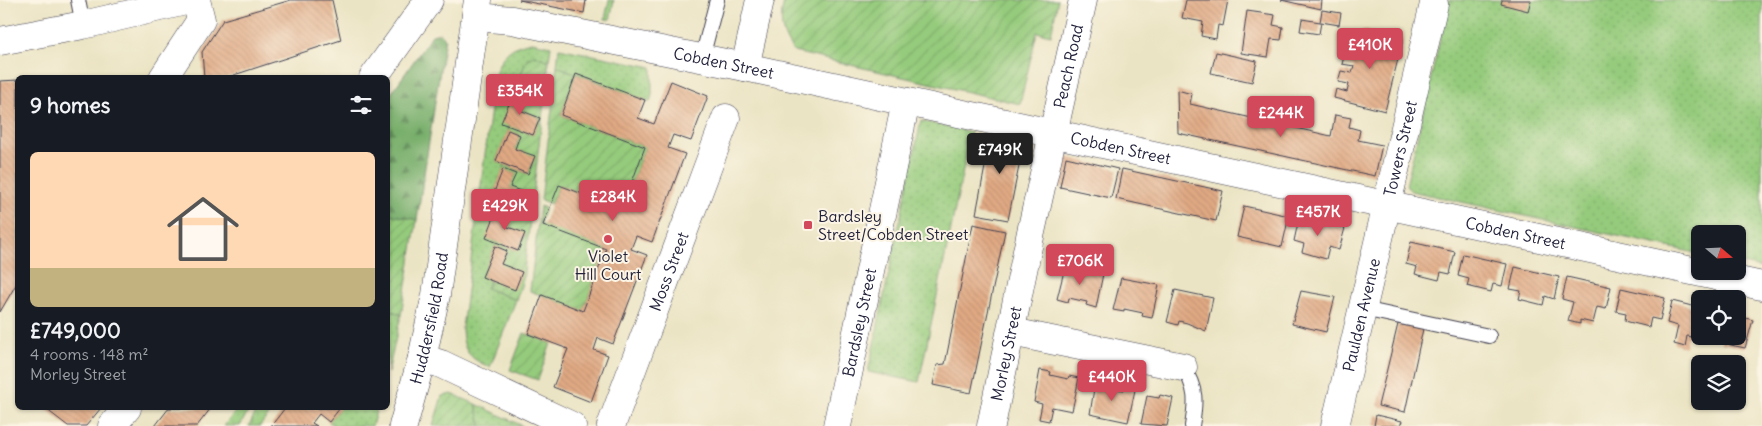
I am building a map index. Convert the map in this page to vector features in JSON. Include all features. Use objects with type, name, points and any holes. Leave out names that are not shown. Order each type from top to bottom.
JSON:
[{"type":"street","points":[[0,41],[80,13],[190,0]]},
{"type":"street","points":[[165,75],[201,20],[196,0]]},
{"type":"street","points":[[375,75],[429,0]]},
{"type":"street","points":[[745,67],[760,0]]},
{"type":"street","name":"Peach Road","points":[[1055,134],[1084,0]]},
{"type":"street","name":"Towers Street","points":[[1388,205],[1434,4]]},
{"type":"street","name":"Cobden Street","points":[[477,9],[512,20],[745,67],[1762,286]]},
{"type":"street","name":"Huddersfield Road","points":[[403,426],[422,358],[444,248],[477,9]]},
{"type":"street","name":"Bardsley Street","points":[[837,426],[906,102]]},
{"type":"street","name":"Moss Street","points":[[611,426],[726,118]]},
{"type":"street","name":"Morley Street","points":[[991,426],[1012,332],[1031,232],[1055,134]]},
{"type":"street","name":"Paulden Avenue","points":[[1335,426],[1388,205]]},
{"type":"street","points":[[1012,332],[1183,368]]},
{"type":"street","points":[[422,358],[441,364],[569,425]]},
{"type":"street","points":[[112,426],[126,410]]},
{"type":"lane","points":[[702,58],[717,0]]},
{"type":"lane","points":[[1363,309],[1489,336]]},
{"type":"lane","points":[[1183,368],[1192,382],[1194,396],[1192,426]]},
{"type":"green space","points":[[609,0],[614,0],[610,20],[605,19]]},
{"type":"green space","points":[[785,0],[1058,0],[1051,35],[1037,32],[1020,104],[794,52],[786,40],[782,27],[781,21]]},
{"type":"green space","points":[[1449,0],[1762,0],[1762,268],[1746,265],[1746,225],[1691,225],[1691,252],[1411,191],[1406,186]]},
{"type":"green space","points":[[440,33],[445,38],[417,220],[390,214],[390,95],[432,35]]},
{"type":"green space","points":[[532,42],[551,46],[549,61],[535,55],[527,59],[502,122],[510,126],[496,161],[505,165],[491,200],[500,203],[487,238],[497,242],[482,277],[490,280],[486,288],[516,300],[490,367],[476,360],[468,353],[465,348],[462,328],[496,71],[502,59],[509,51],[520,45]]},
{"type":"green space","points":[[559,48],[652,67],[652,95],[650,102],[557,66]]},
{"type":"green space","points":[[535,55],[549,61],[523,280],[516,300],[486,288],[507,251],[495,246],[497,242],[518,251],[525,234],[505,226],[510,212],[498,207],[500,203],[524,212],[530,195],[510,187],[516,174],[503,169],[505,165],[528,174],[535,157],[515,149],[520,135],[508,130],[510,126],[533,135],[540,118],[520,110],[525,97],[514,92],[527,59]]},
{"type":"green space","points":[[557,66],[576,74],[561,115],[645,147],[622,209],[559,185],[551,204],[541,200]]},
{"type":"green space","points":[[921,121],[971,132],[919,382],[868,372]]},
{"type":"green space","points":[[540,206],[545,208],[540,223],[606,249],[583,311],[530,291]]},
{"type":"green space","points":[[390,214],[417,220],[401,315],[390,310]]},
{"type":"green space","points":[[390,310],[401,315],[390,364]]},
{"type":"green space","points":[[524,333],[551,343],[538,380],[510,370]]},
{"type":"green space","points":[[452,394],[476,404],[481,426],[433,426],[442,396]]},
{"type":"green space","points":[[476,404],[523,426],[481,426]]},
{"type":"green space","points":[[236,410],[249,410],[240,426],[224,426]]},
{"type":"green space","points":[[257,410],[272,410],[260,426],[249,426]]},
{"type":"green space","points":[[338,410],[376,410],[372,426],[334,426],[329,422]]},
{"type":"building","points":[[291,0],[332,0],[341,40],[234,75],[204,75],[202,52],[223,20]]},
{"type":"building","points":[[519,0],[586,0],[584,13]]},
{"type":"building","points":[[1186,0],[1228,0],[1223,26],[1218,25],[1216,39],[1201,36],[1203,22],[1182,18]]},
{"type":"building","points":[[1281,0],[1322,0],[1321,9]]},
{"type":"building","points":[[1502,0],[1531,0],[1528,11],[1501,4]]},
{"type":"building","points":[[1322,10],[1341,13],[1339,25],[1321,22],[1319,34],[1300,31],[1302,19],[1320,22]]},
{"type":"building","points":[[1247,11],[1275,15],[1273,25],[1283,27],[1281,40],[1271,39],[1268,57],[1241,53]]},
{"type":"building","points":[[1362,30],[1403,39],[1385,111],[1334,98],[1336,89],[1347,92],[1349,84],[1338,82],[1341,71],[1352,73],[1354,66],[1342,64],[1345,53],[1357,56],[1358,52],[1346,49],[1348,39],[1360,41]]},
{"type":"building","points":[[1216,52],[1257,61],[1252,82],[1211,73]]},
{"type":"building","name":"Violet Hill Court","points":[[576,74],[645,100],[638,118],[654,124],[671,81],[708,96],[691,141],[673,135],[668,148],[685,154],[652,242],[636,236],[631,249],[647,255],[613,344],[598,338],[594,350],[608,355],[591,402],[553,387],[568,349],[528,334],[542,295],[583,311],[606,249],[543,225],[559,185],[622,209],[645,147],[561,115]]},
{"type":"building","points":[[15,80],[15,286],[0,312],[0,81]]},
{"type":"building","points":[[1177,90],[1192,94],[1190,104],[1331,136],[1335,115],[1351,118],[1349,127],[1360,130],[1358,140],[1382,145],[1375,176],[1178,133]]},
{"type":"building","points":[[514,92],[526,97],[520,110],[540,118],[533,135],[501,123]]},
{"type":"building","points":[[508,130],[520,135],[515,149],[535,156],[528,174],[496,161]]},
{"type":"building","points":[[992,130],[1025,137],[1008,220],[976,214]]},
{"type":"building","points":[[1066,157],[1118,169],[1111,198],[1060,187]]},
{"type":"building","points":[[503,169],[516,174],[510,187],[531,195],[524,212],[491,200]]},
{"type":"building","points":[[1122,169],[1223,191],[1216,221],[1116,199]]},
{"type":"building","points":[[1244,206],[1289,216],[1282,247],[1237,237]]},
{"type":"building","points":[[498,207],[510,212],[505,226],[525,233],[518,251],[486,238]]},
{"type":"building","points":[[1299,218],[1345,228],[1339,250],[1329,247],[1326,259],[1302,252],[1304,244],[1294,241]]},
{"type":"building","points":[[973,224],[1005,231],[971,393],[933,385],[937,365],[945,364]]},
{"type":"building","points":[[1411,242],[1455,252],[1450,274],[1441,272],[1439,280],[1415,274],[1417,267],[1406,264]]},
{"type":"building","points":[[495,246],[507,251],[501,264],[522,272],[515,290],[482,277]]},
{"type":"building","points":[[1463,254],[1507,264],[1502,286],[1493,284],[1491,292],[1467,286],[1469,279],[1458,276]]},
{"type":"building","points":[[1065,267],[1103,274],[1096,308],[1086,305],[1087,302],[1069,298],[1068,302],[1057,299]]},
{"type":"building","points":[[1515,267],[1559,277],[1554,299],[1545,296],[1543,305],[1519,299],[1521,291],[1510,289]]},
{"type":"building","points":[[1567,277],[1611,287],[1606,309],[1597,307],[1593,323],[1580,320],[1580,324],[1568,321],[1573,302],[1562,299]]},
{"type":"building","points":[[1121,278],[1159,285],[1152,318],[1142,316],[1143,313],[1124,309],[1124,312],[1113,310]]},
{"type":"building","points":[[1621,288],[1665,298],[1660,320],[1651,318],[1649,327],[1625,321],[1626,313],[1616,311]]},
{"type":"building","points":[[1175,290],[1213,298],[1206,331],[1179,321],[1178,325],[1167,322]]},
{"type":"building","points":[[1301,291],[1335,297],[1326,332],[1292,324]]},
{"type":"building","points":[[1672,301],[1691,306],[1691,337],[1687,336],[1685,347],[1674,344],[1678,326],[1667,323]]},
{"type":"building","points":[[1746,318],[1753,320],[1746,344]]},
{"type":"building","points":[[1398,324],[1423,329],[1405,412],[1378,406]]},
{"type":"building","points":[[1731,345],[1746,345],[1745,348]]},
{"type":"building","points":[[1040,370],[1051,372],[1050,375],[1068,379],[1069,376],[1079,378],[1072,411],[1052,407],[1049,421],[1039,419],[1042,404],[1034,402]]},
{"type":"building","points":[[1095,382],[1107,384],[1106,387],[1124,390],[1125,387],[1135,390],[1128,422],[1090,414]]},
{"type":"building","points":[[1160,395],[1173,398],[1167,426],[1141,424],[1147,396],[1159,398]]},
{"type":"building","points":[[47,410],[99,410],[86,426],[68,426]]},
{"type":"building","points":[[167,410],[209,410],[197,426],[155,426]]},
{"type":"building","points":[[283,410],[338,410],[329,422],[319,414],[312,423],[317,426],[271,426]]},
{"type":"building","points":[[1376,415],[1402,421],[1400,426],[1374,426]]},
{"type":"place","name":"Bardsley Street/Cobden Street","points":[[808,225]]},
{"type":"place","name":"Violet Hill Court","points":[[608,239]]}]
